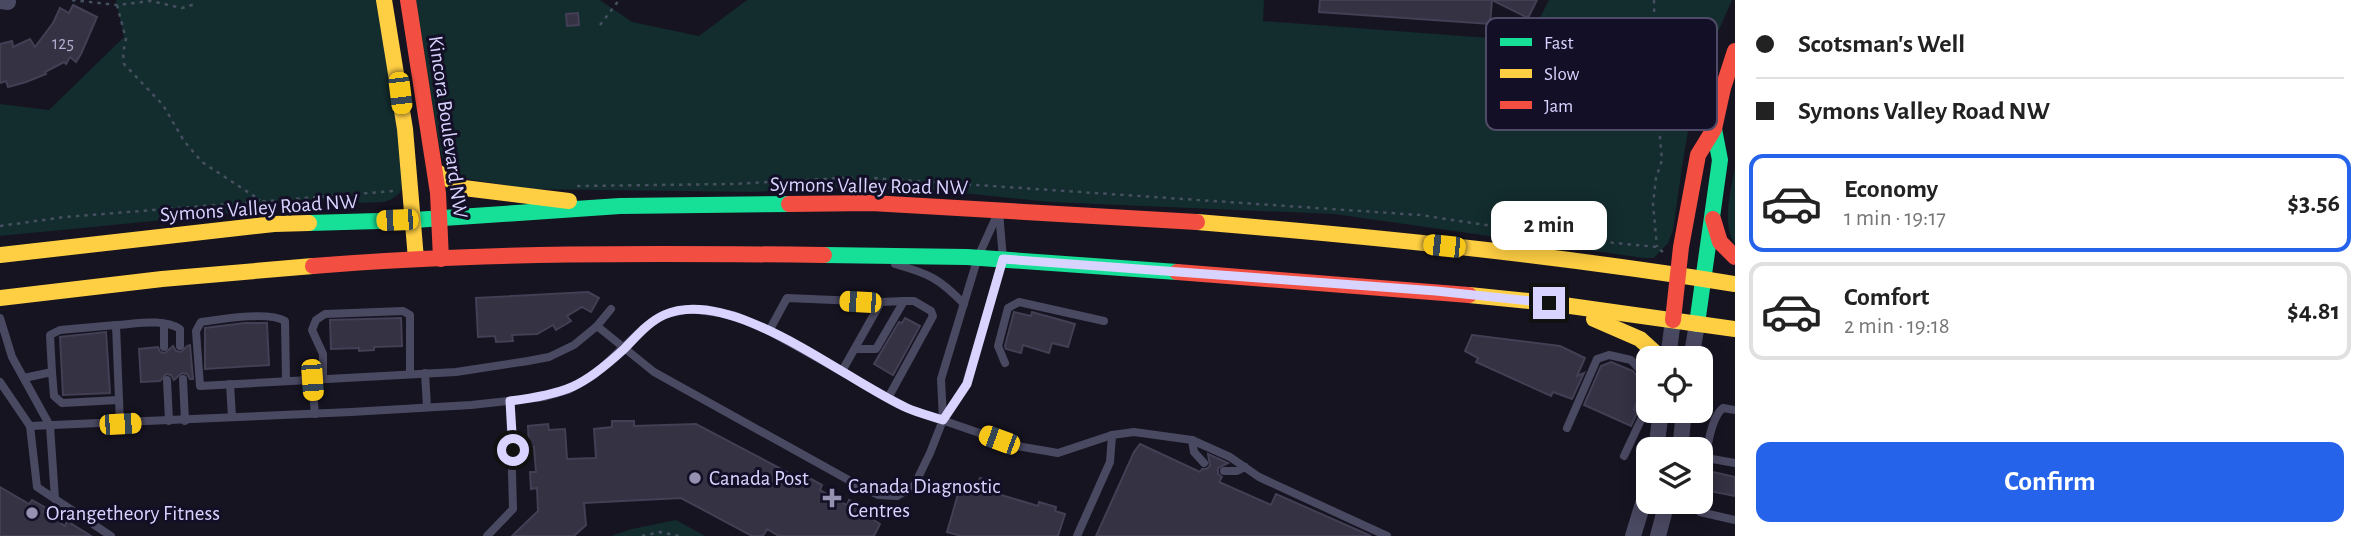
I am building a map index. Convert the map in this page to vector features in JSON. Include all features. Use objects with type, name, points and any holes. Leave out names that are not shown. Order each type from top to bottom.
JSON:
[{"type":"main road","name":"Kincora Boulevard NW","points":[[384,0],[400,93],[414,220],[415,259]]},
{"type":"main road","name":"Kincora Boulevard NW","points":[[408,0],[435,171],[441,259]]},
{"type":"main road","points":[[1717,113],[1735,51]]},
{"type":"main road","points":[[1673,320],[1681,247],[1698,155],[1712,130]]},
{"type":"main road","points":[[1697,324],[1720,160],[1713,130]]},
{"type":"main road","points":[[435,171],[464,188],[620,206]]},
{"type":"main road","name":"Symons Valley Road NW","points":[[0,255],[274,225],[414,220],[620,206],[871,204],[1247,225],[1430,244],[1735,284]]},
{"type":"main road","points":[[1712,217],[1720,242],[1735,257]]},
{"type":"main road","points":[[0,298],[162,279],[415,259],[710,254],[978,257],[1436,291],[1549,303],[1735,329]]},
{"type":"main road","points":[[1549,303],[1619,327],[1650,346]]},
{"type":"street","points":[[1670,346],[1673,320]]},
{"type":"street","points":[[1693,346],[1697,324]]},
{"type":"street","points":[[1633,536],[1640,514]]},
{"type":"street","points":[[1658,536],[1664,514]]},
{"type":"lane","points":[[943,420],[940,379],[978,257],[999,211]]},
{"type":"lane","points":[[597,326],[654,372],[878,495],[897,496],[914,486],[943,420],[967,384],[1003,259],[999,211]]},
{"type":"lane","points":[[865,256],[930,274],[946,285],[964,304]]},
{"type":"lane","points":[[769,331],[787,298],[914,301],[931,311],[933,316],[888,398]]},
{"type":"lane","points":[[855,349],[876,349],[904,301]]},
{"type":"lane","points":[[842,371],[881,302]]},
{"type":"lane","points":[[1005,363],[998,346],[1009,308],[1019,302],[1104,321]]},
{"type":"lane","points":[[286,381],[285,321],[278,317],[201,322],[196,331],[200,386],[456,372],[549,357],[574,345],[597,326],[611,309]]},
{"type":"lane","points":[[30,426],[314,414],[544,397],[568,390],[594,375],[644,328],[665,314],[691,309],[733,315],[769,331],[907,408],[1017,446],[1058,453],[1112,435],[1133,432],[1192,440],[1230,457],[1259,477],[1387,536]]},
{"type":"lane","points":[[323,379],[323,354],[312,330],[316,320],[325,314],[403,311],[410,315],[410,374]]},
{"type":"lane","points":[[0,317],[12,356],[50,426],[55,499]]},
{"type":"lane","points":[[164,324],[164,347]]},
{"type":"lane","points":[[118,400],[62,403],[54,396],[50,335],[60,330],[164,324],[180,329],[180,346]]},
{"type":"lane","points":[[116,325],[120,424]]},
{"type":"lane","points":[[1567,428],[1597,359],[1609,355],[1631,360],[1646,374],[1648,405],[1624,456]]},
{"type":"lane","points":[[24,378],[52,372]]},
{"type":"lane","points":[[425,373],[427,407]]},
{"type":"lane","points":[[183,379],[185,421]]},
{"type":"lane","points":[[167,380],[169,421]]},
{"type":"lane","points":[[312,380],[314,414]]},
{"type":"lane","points":[[0,382],[30,426],[37,487],[111,536]]},
{"type":"lane","points":[[230,384],[232,417]]},
{"type":"lane","points":[[487,536],[513,509],[510,401]]},
{"type":"lane","points":[[1710,437],[1717,413],[1723,408],[1735,410]]},
{"type":"lane","points":[[1077,536],[1111,462],[1112,435]]},
{"type":"lane","points":[[1192,440],[1194,452],[1204,463]]},
{"type":"lane","points":[[1713,459],[1735,463]]},
{"type":"lane","points":[[1224,471],[1237,471],[1245,467]]},
{"type":"lane","points":[[1709,514],[1735,520]]},
{"type":"path","points":[[72,0],[117,5],[150,1],[182,8],[195,4]]},
{"type":"path","points":[[600,25],[619,0]]},
{"type":"path","points":[[1654,0],[1654,18]]},
{"type":"path","points":[[117,5],[126,39],[124,64],[163,105],[184,141],[202,162],[261,201]]},
{"type":"path","points":[[1659,130],[1662,160],[1656,178],[1653,204],[1657,247],[1665,254]]},
{"type":"path","points":[[0,226],[65,217],[390,193],[398,189]]},
{"type":"path","points":[[642,536],[660,532],[679,536]]},
{"type":"green space","points":[[116,0],[377,0],[406,177],[400,193],[383,202],[361,203],[346,197],[286,202],[267,210],[0,236],[0,104],[49,110],[124,37]]},
{"type":"green space","points":[[414,0],[600,0],[632,22],[699,36],[747,0],[1264,0],[1263,21],[1486,38],[1486,130],[1689,130],[1673,230],[1668,243],[1654,258],[1334,214],[1049,202],[952,192],[855,187],[754,192],[528,189],[462,178],[445,165]]},
{"type":"green space","points":[[1549,0],[1732,0],[1717,35],[1717,18],[1540,18]]},
{"type":"green space","points":[[1735,167],[1735,244],[1728,217]]},
{"type":"green space","points":[[676,520],[705,536],[611,536],[632,529]]},
{"type":"building","points":[[1320,0],[1492,0],[1490,18],[1486,18],[1486,24],[1319,12]]},
{"type":"building","points":[[1492,0],[1537,0],[1528,18]]},
{"type":"building","points":[[73,5],[97,17],[76,62],[70,57],[66,64],[64,62],[45,72],[46,74],[26,82],[8,87],[6,81],[0,83],[0,44],[12,41],[13,47],[30,39],[35,47],[53,23],[60,8],[69,13]]},
{"type":"building","points":[[578,13],[579,25],[567,26],[566,14]]},
{"type":"building","points":[[588,292],[599,298],[591,312],[582,307],[567,316],[571,321],[556,330],[553,325],[537,334],[512,335],[513,341],[496,342],[495,336],[478,337],[476,298]]},
{"type":"building","points":[[1014,312],[1031,316],[1032,312],[1075,324],[1068,347],[1052,343],[1049,353],[1023,345],[1021,353],[1006,349]]},
{"type":"building","points":[[401,318],[402,346],[374,347],[374,350],[359,351],[359,348],[331,349],[330,320]]},
{"type":"building","points":[[905,318],[920,326],[893,375],[874,364],[899,322],[902,323]]},
{"type":"building","points":[[267,323],[269,365],[205,369],[205,328]]},
{"type":"building","points":[[106,332],[110,393],[63,395],[60,337]]},
{"type":"building","points":[[1472,335],[1560,346],[1585,358],[1577,376],[1584,373],[1572,399],[1553,392],[1551,396],[1476,362],[1478,358],[1465,351]]},
{"type":"building","points":[[190,345],[193,379],[182,373],[174,380],[171,375],[166,374],[160,381],[141,382],[139,349],[158,347],[160,352],[165,353],[173,346],[176,351],[181,352]]},
{"type":"building","points":[[1611,362],[1636,375],[1636,415],[1631,426],[1584,405],[1601,366]]},
{"type":"building","points":[[612,421],[634,421],[634,426],[696,424],[800,479],[802,474],[822,485],[820,490],[847,505],[849,500],[869,511],[866,515],[880,524],[874,536],[779,536],[767,529],[763,536],[752,536],[681,498],[584,503],[586,525],[574,536],[512,536],[538,511],[537,488],[531,489],[530,472],[536,472],[534,447],[529,447],[528,426],[548,424],[549,430],[565,429],[567,459],[596,458],[594,429],[612,427]]},
{"type":"building","points":[[1140,444],[1200,472],[1210,466],[1208,454],[1228,463],[1218,468],[1218,474],[1222,477],[1219,482],[1271,505],[1276,494],[1371,536],[1096,536]]},
{"type":"building","points":[[1713,472],[1735,477],[1735,496],[1713,492]]},
{"type":"building","points":[[980,478],[991,481],[988,491],[1038,506],[1039,502],[1056,507],[1055,511],[1065,514],[1058,536],[961,536],[947,532],[961,484],[977,488]]},
{"type":"building","points":[[0,487],[29,504],[32,500],[46,508],[43,512],[65,526],[67,521],[91,536],[0,536]]},
{"type":"traffic: fast","points":[[1697,324],[1720,160],[1714,130]]},
{"type":"traffic: fast","points":[[309,223],[414,220],[620,206],[789,204]]},
{"type":"traffic: fast","points":[[824,255],[967,257],[1177,272]]},
{"type":"traffic: slow","points":[[384,0],[405,129],[416,259]]},
{"type":"traffic: slow","points":[[435,171],[464,188],[569,201]]},
{"type":"traffic: slow","points":[[1197,222],[1467,248],[1735,284]]},
{"type":"traffic: slow","points":[[0,255],[274,224],[309,223]]},
{"type":"traffic: slow","points":[[0,298],[162,279],[313,266]]},
{"type":"traffic: slow","points":[[1469,295],[1549,303],[1735,329]]},
{"type":"traffic: slow","points":[[1594,319],[1640,339],[1648,346]]},
{"type":"traffic: jam","points":[[408,0],[438,193],[441,259]]},
{"type":"traffic: jam","points":[[1717,115],[1735,51]]},
{"type":"traffic: jam","points":[[1673,320],[1681,247],[1698,155],[1713,130]]},
{"type":"traffic: jam","points":[[789,204],[871,203],[1197,222]]},
{"type":"traffic: jam","points":[[1713,219],[1720,242],[1735,257]]},
{"type":"traffic: jam","points":[[313,266],[505,256],[824,255]]},
{"type":"traffic: jam","points":[[1177,272],[1469,295]]},
{"type":"place","name":"Canada Post","points":[[695,478]]},
{"type":"place","name":"Canada Diagnostic Centres","points":[[832,498]]},
{"type":"place","name":"Orangetheory Fitness","points":[[32,513]]},
{"type":"route","points":[[513,450],[510,401],[544,397],[568,390],[594,375],[644,328],[665,314],[691,309],[733,315],[769,331],[907,408],[943,420],[967,384],[1003,259],[1264,277],[1549,303]]}]
